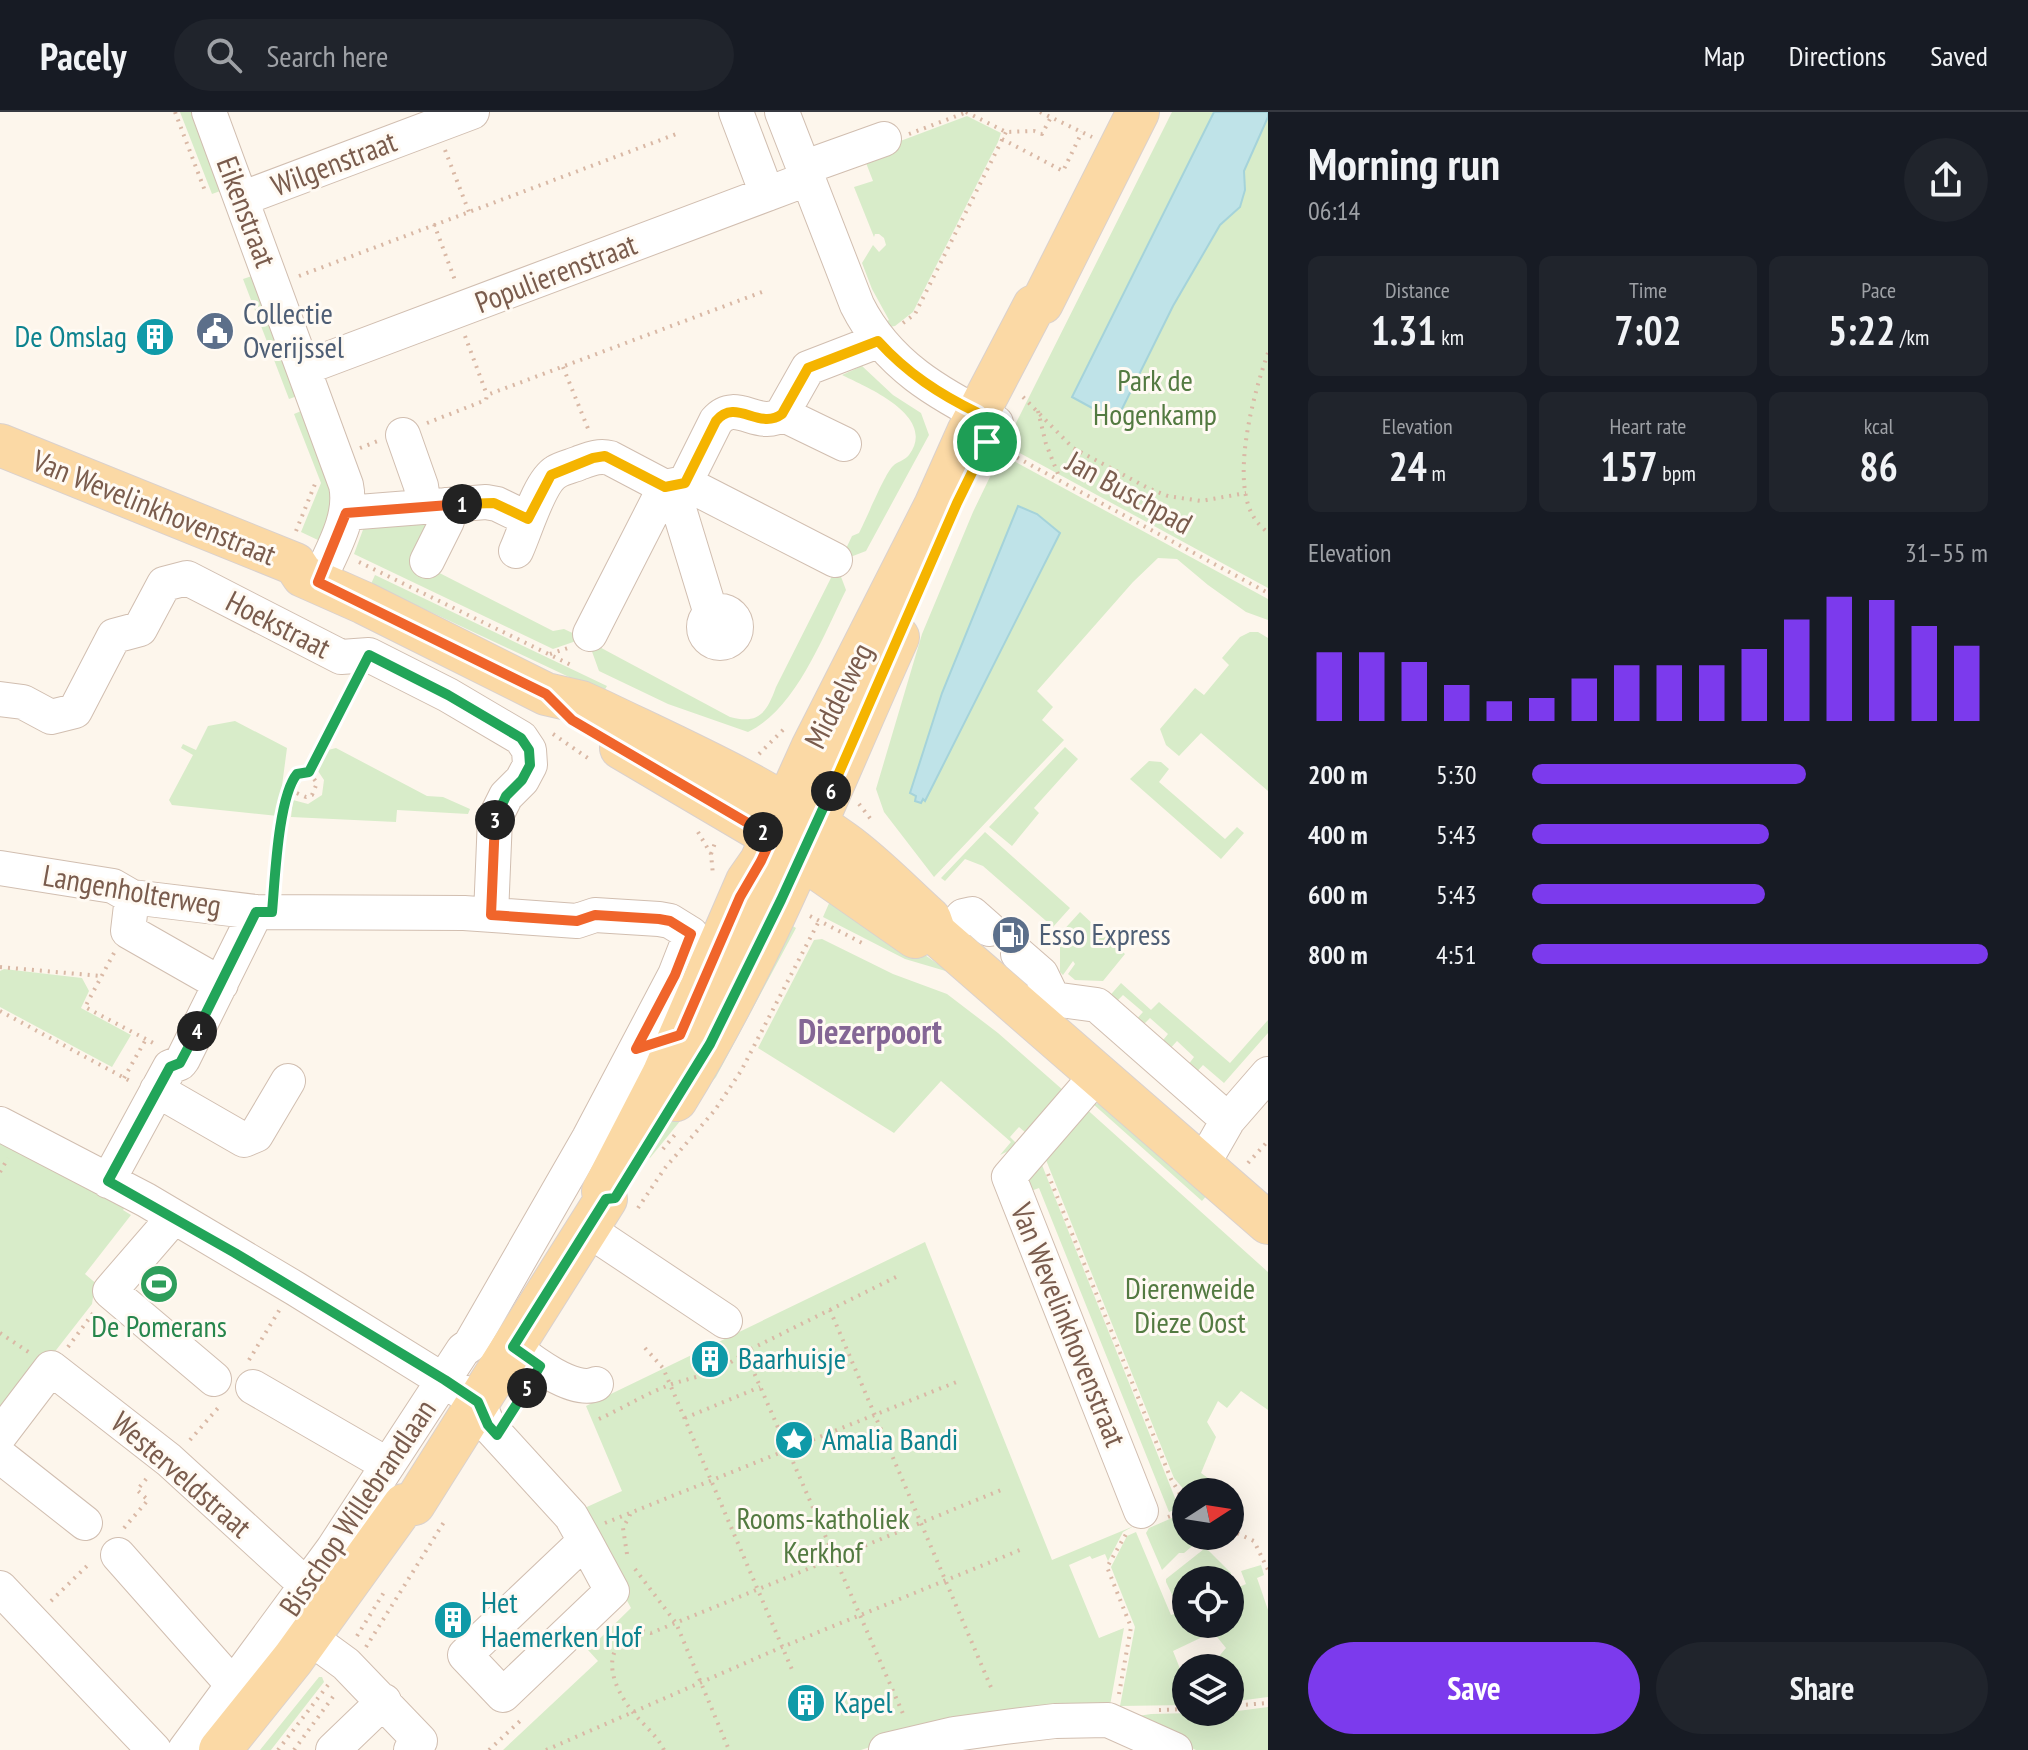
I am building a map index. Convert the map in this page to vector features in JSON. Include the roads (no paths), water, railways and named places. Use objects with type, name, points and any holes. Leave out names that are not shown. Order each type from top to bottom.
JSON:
[{"type":"main road","name":"Middelweg","points":[[794,830],[1022,370],[1045,312],[1042,303],[1138,112]]},
{"type":"main road","name":"Van Wevelinkhovenstraat","points":[[0,445],[295,564],[311,579],[546,694],[572,720],[794,830],[850,847],[930,919],[939,937],[1044,1009],[1098,1074],[1268,1223]]},
{"type":"main road","name":"Van Wevelinkhovenstraat","points":[[0,465],[272,575],[289,581],[311,579]]},
{"type":"main road","name":"Bisschop Willebrandlaan","points":[[602,1225],[603,1191],[649,1106],[740,897],[761,861],[794,830]]},
{"type":"main road","name":"Bisschop Willebrandlaan","points":[[251,1750],[333,1655],[417,1514],[431,1509],[470,1403],[602,1225],[615,1198],[696,1069],[794,830]]},
{"type":"main road","name":"Bisschop Willebrandlaan","points":[[220,1750],[333,1655]]},
{"type":"street","name":"Eikenstraat","points":[[209,112],[225,200],[274,285],[346,485],[346,513],[311,579]]},
{"type":"street","name":"Wilgenstraat","points":[[225,200],[472,112]]},
{"type":"street","points":[[736,112],[767,194]]},
{"type":"street","points":[[782,112],[857,305],[878,341],[928,386],[997,419]]},
{"type":"street","name":"Populierenstraat","points":[[304,368],[767,194],[884,139]]},
{"type":"street","points":[[590,634],[674,486],[716,421],[724,413],[740,411],[761,420],[782,414],[808,368],[878,341]]},
{"type":"street","points":[[782,414],[844,444]]},
{"type":"street","points":[[416,428],[421,486],[447,521],[427,561]]},
{"type":"street","points":[[346,513],[490,502],[522,535],[551,475],[593,458],[610,458],[835,560]]},
{"type":"street","points":[[674,486],[711,614]]},
{"type":"street","name":"Hoekstraat","points":[[0,699],[23,702],[51,717],[75,711],[114,636],[140,629],[164,584],[187,578],[341,657],[369,655],[448,695],[521,738],[529,750],[530,765],[522,780],[506,796],[495,818],[491,915]]},
{"type":"street","name":"Langenholterweg","points":[[0,868],[113,886],[132,897],[264,912],[491,915],[577,921],[595,915],[670,921],[691,934]]},
{"type":"street","points":[[132,897],[128,931],[221,984]]},
{"type":"street","points":[[108,1181],[170,1067],[183,1059],[236,947],[264,912]]},
{"type":"street","points":[[939,937],[963,916],[972,914],[989,929]]},
{"type":"street","name":"Bisschop Willebrandlaan","points":[[185,1750],[307,1586],[388,1465],[470,1403],[463,1350],[476,1336],[556,1199],[675,975],[691,934]]},
{"type":"street","points":[[1018,954],[1041,974],[1044,1009],[1097,1005],[1228,1120]]},
{"type":"street","points":[[636,1049],[680,1035]]},
{"type":"street","name":"Van Wevelinkhovenstraat","points":[[1098,1074],[1009,1177],[1146,1520]]},
{"type":"street","points":[[1199,1162],[1212,1148],[1228,1120],[1268,1074]]},
{"type":"street","points":[[156,1092],[244,1140],[256,1135],[288,1081]]},
{"type":"street","points":[[0,1124],[174,1217],[470,1403],[590,1534],[612,1591],[503,1695],[465,1655],[590,1534]]},
{"type":"street","points":[[174,1217],[110,1291],[214,1379]]},
{"type":"street","points":[[602,1225],[725,1321]]},
{"type":"street","points":[[513,1347],[576,1386],[596,1384]]},
{"type":"street","name":"Westerveldstraat","points":[[0,1435],[51,1368],[169,1460],[307,1586]]},
{"type":"street","points":[[253,1387],[388,1465]]},
{"type":"street","points":[[0,1456],[85,1523]]},
{"type":"street","points":[[118,1555],[233,1685]]},
{"type":"street","points":[[0,1588],[154,1750]]},
{"type":"street","points":[[333,1655],[384,1701],[420,1741],[411,1750]]},
{"type":"street","points":[[333,1750],[384,1701]]},
{"type":"street","points":[[886,1750],[954,1734],[1005,1727],[1055,1721],[1108,1720],[1175,1750]]},
{"type":"water","points":[[1214,112],[1268,112],[1268,117],[1244,171],[1245,190],[1240,207],[1220,225],[1173,306],[1116,421],[1072,397]]},
{"type":"water","points":[[1018,506],[1037,514],[1060,533],[925,801],[915,801],[916,796],[910,793],[942,693]]},
{"type":"place","name":"Collectie Overijssel","points":[[215,331]]},
{"type":"place","name":"De Omslag","points":[[155,337]]},
{"type":"place","name":"Esso Express","points":[[1011,935]]},
{"type":"place","name":"De Pomerans","points":[[159,1284]]},
{"type":"place","name":"Baarhuisje","points":[[710,1359]]},
{"type":"place","name":"Amalia Bandi","points":[[794,1440]]},
{"type":"place","name":"Het Haemerken Hof","points":[[453,1620]]},
{"type":"place","name":"Kapel","points":[[806,1703]]},
{"type":"district","name":"Diezerpoort","points":[[870,1032]]},
{"type":"park label","name":"Park de Hogenkamp","points":[[1155,398]]},
{"type":"park label","name":"Dierenweide Dieze Oost","points":[[1190,1306]]},
{"type":"park label","name":"Rooms-katholiek Kerkhof","points":[[823,1536]]}]
